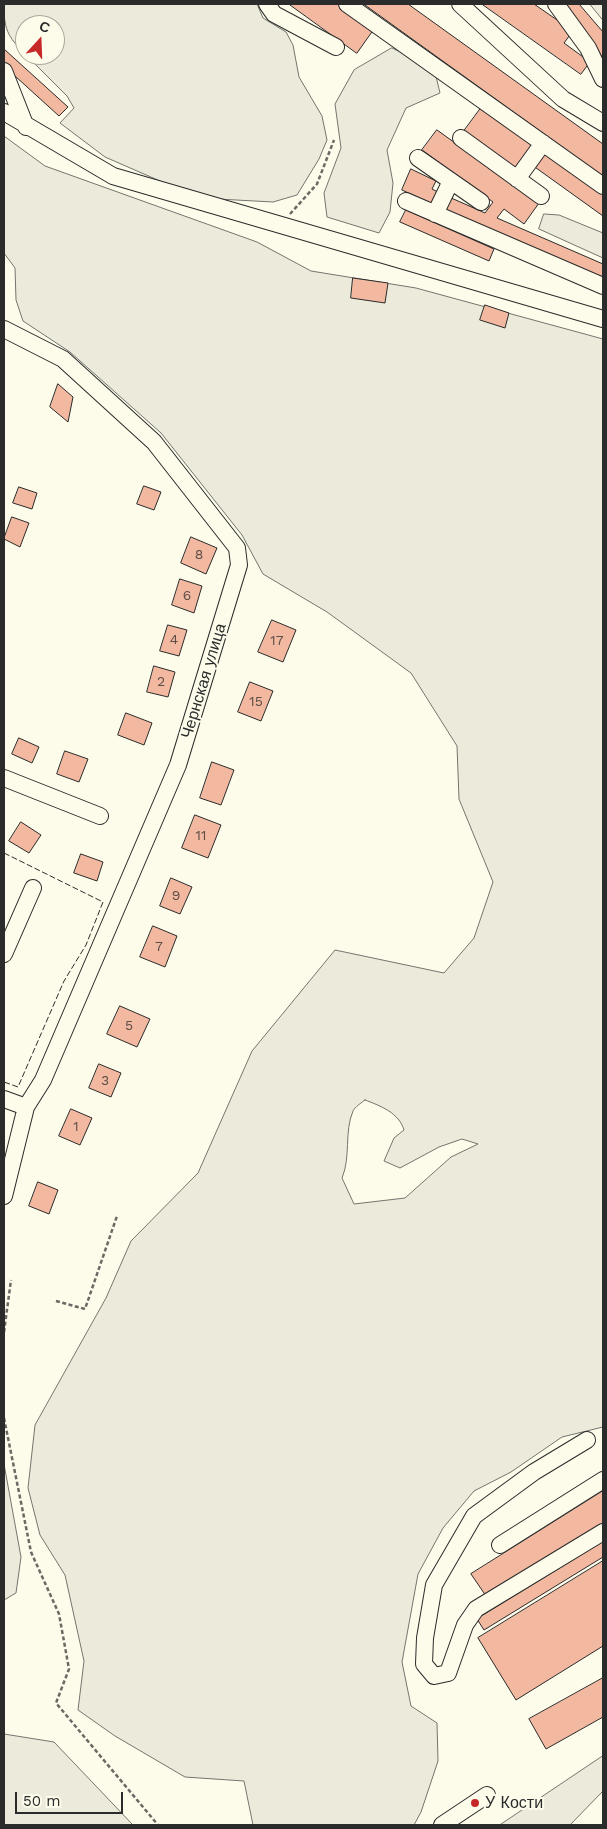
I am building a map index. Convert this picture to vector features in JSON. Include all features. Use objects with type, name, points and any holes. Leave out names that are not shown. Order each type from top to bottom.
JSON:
[{"type":"street","points":[[267,4],[274,14],[336,47]]},
{"type":"street","points":[[347,4],[603,186]]},
{"type":"street","points":[[460,4],[563,99],[603,123]]},
{"type":"street","points":[[556,4],[588,48],[603,78]]},
{"type":"street","points":[[4,71],[26,127]]},
{"type":"street","points":[[4,112],[26,127],[113,176],[280,226],[326,236],[603,319]]},
{"type":"street","points":[[461,138],[541,196]]},
{"type":"street","points":[[518,179],[543,143]]},
{"type":"street","points":[[418,158],[481,202]]},
{"type":"street","points":[[435,214],[451,181]]},
{"type":"street","points":[[406,201],[603,286]]},
{"type":"street","name":"Чернская улица","points":[[4,329],[63,359],[154,442],[237,548],[239,565],[178,765],[42,1080],[26,1107],[4,1196]]},
{"type":"street","points":[[4,778],[100,816]]},
{"type":"street","points":[[4,954],[33,888]]},
{"type":"street","points":[[4,1099],[26,1107]]},
{"type":"street","points":[[587,1440],[534,1472],[474,1516],[434,1585],[425,1638],[424,1664],[434,1676],[448,1673],[465,1625],[476,1609],[603,1532]]},
{"type":"street","points":[[500,1545],[603,1480]]},
{"type":"street","points":[[442,1825],[487,1796]]},
{"type":"path","points":[[280,226],[317,184],[334,140]]},
{"type":"path","points":[[56,1301],[85,1309],[117,1216]]},
{"type":"path","points":[[4,1332],[11,1280]]},
{"type":"path","points":[[4,1418],[30,1552],[59,1614],[69,1668],[56,1704],[158,1825]]},
{"type":"shaded area","points":[[4,4],[257,4],[263,18],[286,32],[293,45],[299,77],[322,116],[327,140],[319,159],[297,195],[273,202],[199,198],[105,157],[60,123],[74,108],[67,96],[36,65],[65,65],[65,15],[15,15],[15,43],[10,37],[5,20]]},
{"type":"shaded area","points":[[590,4],[603,4],[603,20]]},
{"type":"shaded area","points":[[392,48],[434,68],[440,93],[406,108],[387,150],[393,183],[390,212],[379,233],[327,217],[324,193],[341,148],[335,104],[354,70]]},
{"type":"shaded area","points":[[4,136],[45,166],[257,242],[311,271],[416,288],[603,339],[603,1427],[562,1437],[511,1472],[474,1491],[443,1528],[418,1574],[402,1662],[411,1706],[437,1723],[438,1761],[421,1812],[414,1825],[253,1825],[244,1781],[185,1777],[115,1736],[78,1710],[84,1661],[65,1575],[40,1535],[28,1488],[35,1425],[106,1298],[131,1241],[198,1173],[252,1051],[335,950],[444,973],[474,938],[493,882],[459,799],[457,746],[411,673],[327,612],[263,574],[242,535],[161,433],[70,352],[23,321],[16,300],[15,268],[4,253]],"holes":[[[365,1100],[389,1111],[402,1124],[404,1130],[394,1138],[384,1161],[400,1168],[439,1147],[462,1139],[478,1144],[451,1157],[405,1198],[354,1204],[342,1178],[345,1170],[350,1119],[355,1108]]]},
{"type":"shaded area","points":[[544,214],[559,215],[603,233],[603,258],[539,229]]},
{"type":"shaded area","points":[[4,1464],[21,1557],[16,1593],[4,1600]]},
{"type":"shaded area","points":[[4,1734],[54,1742],[133,1825],[4,1825]]},
{"type":"shaded area","points":[[603,1756],[603,1791],[570,1825],[500,1825]]},
{"type":"building","points":[[289,4],[338,4],[374,29],[357,53]]},
{"type":"building","points":[[364,4],[408,4],[603,144],[603,176]]},
{"type":"building","points":[[482,4],[534,4],[573,31],[564,43],[590,62],[581,74]]},
{"type":"building","points":[[562,4],[579,4],[603,32],[603,59],[594,43]]},
{"type":"building","points":[[4,49],[15,59],[15,65],[22,65],[68,107],[59,116],[4,66]]},
{"type":"building","points":[[481,108],[534,146],[517,169],[464,131]]},
{"type":"building","points":[[437,130],[539,203],[524,224],[504,209],[497,218],[603,264],[603,278],[443,209],[449,197],[485,213],[493,202],[422,150]]},
{"type":"building","points":[[543,150],[603,194],[603,216],[532,165]]},
{"type":"building","points":[[411,169],[436,181],[432,189],[440,193],[435,205],[402,190]]},
{"type":"building","points":[[406,210],[494,249],[489,261],[400,222]]},
{"type":"building","points":[[353,278],[388,283],[385,303],[351,298]]},
{"type":"building","points":[[485,305],[509,313],[505,328],[480,320]]},
{"type":"building","points":[[58,384],[73,397],[68,422],[50,407]]},
{"type":"building","points":[[144,486],[161,492],[154,510],[137,504]]},
{"type":"building","points":[[19,487],[37,493],[32,509],[13,503]]},
{"type":"building","points":[[12,517],[29,523],[20,547],[4,539]]},
{"type":"building","points":[[191,537],[217,548],[206,574],[181,563]]},
{"type":"building","points":[[180,579],[202,586],[194,613],[172,605]]},
{"type":"building","points":[[272,620],[296,630],[283,662],[258,652]]},
{"type":"building","points":[[168,625],[187,630],[179,656],[160,651]]},
{"type":"building","points":[[154,666],[175,672],[168,697],[147,692]]},
{"type":"building","points":[[250,682],[273,691],[261,721],[238,712]]},
{"type":"building","points":[[126,713],[152,723],[144,745],[118,735]]},
{"type":"building","points":[[19,738],[39,747],[32,763],[12,754]]},
{"type":"building","points":[[65,751],[88,759],[79,782],[57,774]]},
{"type":"building","points":[[212,762],[234,770],[221,805],[200,798]]},
{"type":"building","points":[[195,815],[221,825],[208,858],[182,848]]},
{"type":"building","points":[[21,822],[41,835],[29,853],[9,841]]},
{"type":"building","points":[[81,854],[103,862],[97,881],[74,873]]},
{"type":"building","points":[[171,878],[192,887],[180,914],[160,906]]},
{"type":"building","points":[[153,926],[177,936],[165,967],[140,957]]},
{"type":"building","points":[[120,1006],[150,1019],[137,1047],[107,1034]]},
{"type":"building","points":[[99,1064],[121,1073],[111,1097],[89,1088]]},
{"type":"building","points":[[71,1109],[92,1118],[80,1145],[59,1136]]},
{"type":"building","points":[[38,1182],[58,1190],[49,1214],[29,1206]]},
{"type":"building","points":[[603,1491],[603,1523],[486,1596],[471,1574]]},
{"type":"building","points":[[603,1542],[603,1557],[484,1630],[477,1619]]},
{"type":"building","points":[[603,1561],[603,1646],[516,1700],[478,1638]]},
{"type":"building","points":[[603,1678],[603,1717],[546,1749],[529,1719]]},
{"type":"fence","points":[[4,853],[103,902],[86,945],[64,981],[18,1087],[4,1082]]},
{"type":"place","name":"У Кости","points":[[475,1803]]}]
